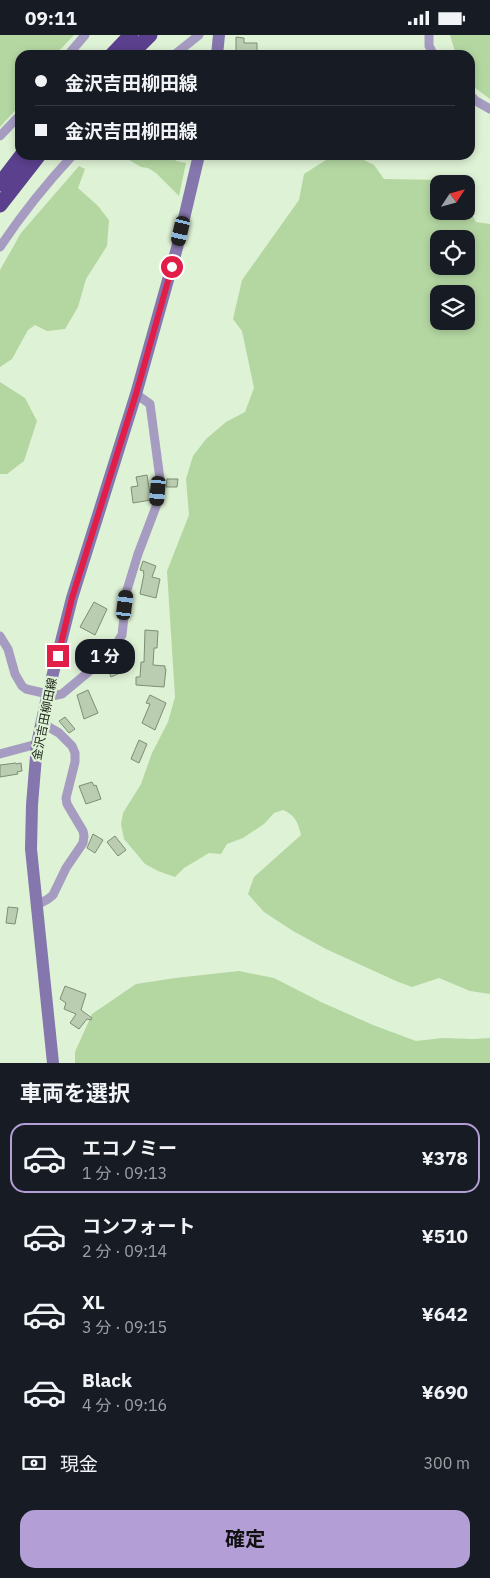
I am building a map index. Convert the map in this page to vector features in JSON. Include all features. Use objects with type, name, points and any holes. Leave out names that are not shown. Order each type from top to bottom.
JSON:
[{"type":"highway","points":[[117,50],[131,35]]},
{"type":"highway","points":[[135,50],[150,35]]},
{"type":"highway","points":[[0,184],[18,160]]},
{"type":"highway","points":[[0,205],[35,160]]},
{"type":"main road","points":[[218,50],[220,35]]},
{"type":"main road","name":"金沢吉田柳田線","points":[[53,1063],[32,840],[32,805],[37,744],[72,598],[136,394],[177,249],[198,160]]},
{"type":"street","points":[[72,50],[85,35]]},
{"type":"street","points":[[180,50],[199,35]]},
{"type":"street","points":[[429,35],[432,50]]},
{"type":"street","points":[[475,100],[490,109]]},
{"type":"street","points":[[0,136],[15,120]]},
{"type":"street","points":[[0,247],[42,190],[69,160]]},
{"type":"street","points":[[0,636],[8,649],[15,673],[22,686],[47,696],[62,695],[110,654],[122,635],[127,590],[138,553],[158,504],[160,479],[150,404],[136,394]]},
{"type":"street","points":[[37,905],[53,895],[66,868],[83,843],[84,836],[83,831],[66,804],[75,762],[75,753],[72,746],[59,733],[42,723]]},
{"type":"street","points":[[0,754],[37,744]]},
{"type":"green space","points":[[0,35],[74,35],[60,50],[15,50],[15,110],[0,127]]},
{"type":"green space","points":[[450,35],[490,35],[490,99],[475,88],[475,50],[454,50]]},
{"type":"green space","points":[[129,160],[175,160],[186,163],[179,196],[156,173],[148,168],[141,167]]},
{"type":"green space","points":[[326,160],[364,160],[374,165],[384,179],[430,180],[430,220],[475,220],[476,222],[490,224],[490,994],[470,991],[439,978],[412,987],[326,949],[264,912],[248,894],[254,877],[301,835],[295,819],[283,810],[274,813],[264,824],[243,838],[227,844],[221,854],[209,853],[184,868],[175,877],[145,864],[124,839],[121,824],[123,813],[141,784],[152,753],[168,722],[175,697],[167,571],[189,515],[186,479],[193,456],[206,439],[226,422],[245,412],[254,388],[242,331],[233,319],[242,280],[299,200],[304,174]]},
{"type":"green space","points":[[79,166],[85,169],[78,188],[98,206],[109,220],[107,246],[86,279],[78,307],[65,329],[47,331],[35,325],[28,330],[12,359],[0,367],[0,270],[21,233]]},
{"type":"green space","points":[[0,382],[25,398],[37,421],[24,461],[7,474],[0,474]]},
{"type":"green space","points":[[239,971],[274,978],[321,1002],[373,1025],[416,1041],[443,1038],[490,1038],[490,1063],[75,1063],[75,1052],[92,1014],[136,984]]},
{"type":"building","points":[[236,37],[244,38],[244,43],[257,43],[257,50],[236,50]]},
{"type":"building","points":[[147,475],[151,500],[133,503],[131,487],[138,486],[136,477]]},
{"type":"building","points":[[167,479],[178,479],[177,487],[166,487]]},
{"type":"building","points":[[143,561],[156,566],[152,577],[160,579],[156,598],[140,594],[144,571],[140,570]]},
{"type":"building","points":[[94,602],[107,609],[95,635],[80,627]]},
{"type":"building","points":[[145,630],[158,631],[153,665],[165,666],[164,687],[136,685],[136,677],[140,677],[141,662],[144,662]]},
{"type":"building","points":[[114,660],[120,673],[111,677],[106,665]]},
{"type":"building","points":[[88,690],[98,713],[84,719],[77,695]]},
{"type":"building","points":[[150,695],[166,703],[155,730],[142,723],[150,704],[146,703]]},
{"type":"building","points":[[65,717],[75,729],[69,733],[59,721]]},
{"type":"building","points":[[139,740],[147,744],[139,763],[131,759]]},
{"type":"building","points":[[21,763],[22,771],[17,772],[18,774],[0,777],[0,765]]},
{"type":"building","points":[[92,782],[94,786],[96,785],[101,799],[86,804],[79,786]]},
{"type":"building","points":[[93,834],[103,840],[95,853],[87,848]]},
{"type":"building","points":[[115,836],[126,850],[118,856],[107,842]]},
{"type":"building","points":[[8,907],[18,908],[15,924],[6,923]]},
{"type":"building","points":[[65,986],[86,994],[81,1010],[92,1018],[91,1020],[87,1019],[79,1029],[70,1023],[76,1014],[64,1009],[66,1003],[60,999]]},
{"type":"route","points":[[58,656],[72,598],[136,394],[172,267]]}]
